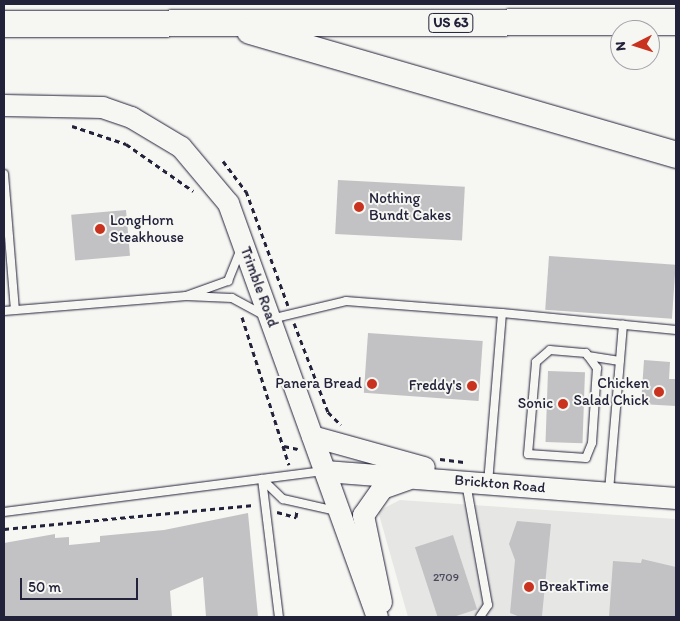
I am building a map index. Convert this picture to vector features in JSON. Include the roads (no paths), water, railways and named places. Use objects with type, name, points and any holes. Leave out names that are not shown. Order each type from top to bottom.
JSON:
[{"type":"highway","name":"US 63","points":[[4,24],[676,22]]},
{"type":"highway","points":[[225,24],[676,154]]},
{"type":"street","name":"Trimble Road","points":[[4,105],[102,108],[158,131],[199,165],[228,203],[242,240],[281,316],[312,436],[377,617]]},
{"type":"street","points":[[312,436],[433,468],[467,475]]},
{"type":"street","name":"Brickton Road","points":[[325,471],[414,477],[467,475],[488,483],[676,498]]},
{"type":"street","points":[[381,617],[376,570],[363,515],[382,488],[414,477]]},
{"type":"lane","points":[[4,174],[15,310]]},
{"type":"lane","points":[[186,296],[228,281],[242,240]]},
{"type":"lane","points":[[4,311],[186,296],[235,299],[281,316],[346,301],[676,330]]},
{"type":"lane","points":[[488,483],[502,314]]},
{"type":"lane","points":[[609,494],[623,325]]},
{"type":"lane","points":[[588,356],[597,368],[591,453],[586,458],[528,454],[536,362],[550,350],[620,360]]},
{"type":"lane","points":[[4,512],[325,471]]},
{"type":"lane","points":[[467,475],[488,605],[480,617]]},
{"type":"lane","points":[[262,479],[283,498],[339,512]]},
{"type":"lane","points":[[262,479],[279,617]]},
{"type":"place","name":"Nothing Bundt Cakes","points":[[359,207]]},
{"type":"place","name":"LongHorn Steakhouse","points":[[100,229]]},
{"type":"place","name":"Panera Bread","points":[[372,384]]},
{"type":"place","name":"Freddy's","points":[[472,386]]},
{"type":"place","name":"Chicken Salad Chick","points":[[659,392]]},
{"type":"place","name":"Sonic","points":[[563,404]]},
{"type":"place","name":"BreakTime","points":[[529,587]]}]
